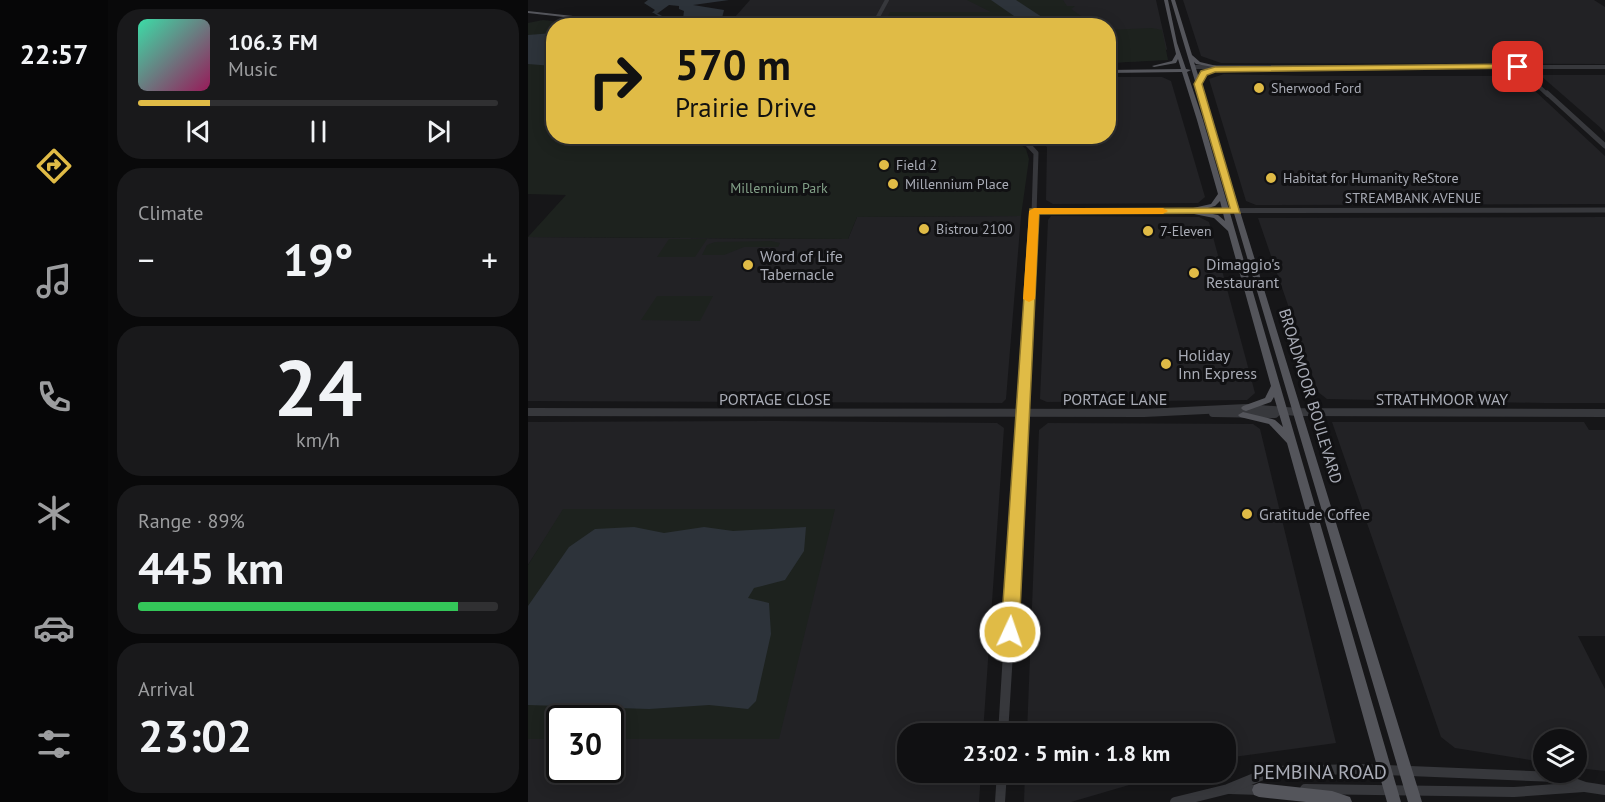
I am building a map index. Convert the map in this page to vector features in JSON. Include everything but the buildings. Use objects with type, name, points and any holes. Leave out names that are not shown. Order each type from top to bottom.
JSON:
[{"type":"main road","name":"BROADMOOR BOULEVARD","points":[[1166,0],[1179,53],[1198,84],[1413,796]]},
{"type":"main road","name":"BROADMOOR BOULEVARD","points":[[1173,0],[1189,55],[1187,83],[1276,385],[1281,411],[1392,795]]},
{"type":"main road","points":[[528,13],[557,18]]},
{"type":"main road","points":[[528,13],[582,18]]},
{"type":"main road","points":[[1176,43],[1180,46],[1189,68]]},
{"type":"main road","points":[[1116,68],[1164,65],[1174,62],[1179,53]]},
{"type":"main road","points":[[1189,55],[1198,63],[1217,68]]},
{"type":"main road","points":[[1116,69],[1189,68]]},
{"type":"main road","points":[[1122,72],[1189,68]]},
{"type":"main road","points":[[1198,84],[1203,73],[1217,68]]},
{"type":"main road","points":[[1116,71],[1166,73],[1187,83]]},
{"type":"main road","points":[[1194,210],[1213,205],[1221,194]]},
{"type":"main road","points":[[1194,210],[1216,216],[1231,230]]},
{"type":"main road","points":[[1244,411],[1268,400],[1276,385]]},
{"type":"main road","points":[[1244,411],[1272,422],[1291,442]]},
{"type":"main road","points":[[1259,790],[1332,798],[1345,802]]},
{"type":"street","points":[[877,18],[887,0]]},
{"type":"street","points":[[1518,67],[1605,146]]},
{"type":"street","points":[[1189,68],[1605,67]]},
{"type":"street","points":[[1005,723],[1037,158],[1029,144]]},
{"type":"street","name":"STREAMBANK AVENUE","points":[[1034,211],[1605,210]]},
{"type":"street","name":"PORTAGE LANE","points":[[1023,412],[1244,411],[1275,414],[1281,411]]},
{"type":"street","name":"STRATHMOOR WAY","points":[[1281,411],[1605,413]]},
{"type":"street","name":"PORTAGE CLOSE","points":[[528,412],[1023,412]]},
{"type":"street","name":"PEMBINA ROAD","points":[[1175,802],[1228,789],[1272,771],[1385,771],[1557,777],[1585,787]]},
{"type":"street","points":[[1000,802],[1001,783]]},
{"type":"street","points":[[1585,787],[1605,790]]},
{"type":"street","name":"PEMBINA ROAD","points":[[1228,789],[1413,796],[1543,792],[1585,787]]},
{"type":"shaded area","points":[[648,0],[729,0],[693,5],[724,10],[722,18],[683,18],[684,11],[679,9],[679,6],[669,5],[658,13],[652,13],[655,10],[644,3]]},
{"type":"shaded area","points":[[750,0],[1156,0],[1167,49],[1159,60],[1116,63],[1116,18],[734,18]]},
{"type":"shaded area","points":[[991,0],[1016,0],[1043,18],[1017,18]]},
{"type":"shaded area","points":[[1183,0],[1594,0],[1605,7],[1605,64],[1221,63],[1201,56]]},
{"type":"shaded area","points":[[546,34],[546,65],[528,64],[528,35]]},
{"type":"shaded area","points":[[1224,74],[1514,76],[1522,79],[1605,156],[1605,204],[1256,205],[1246,201],[1209,79]]},
{"type":"shaded area","points":[[1540,75],[1605,75],[1605,133],[1602,129]]},
{"type":"shaded area","points":[[1116,77],[1162,77],[1171,81],[1205,197],[1198,203],[1053,204],[1046,200],[1047,147],[1044,144],[1116,144]]},
{"type":"shaded area","points":[[1021,216],[1006,399],[1002,403],[528,401],[528,237],[848,239],[857,217]]},
{"type":"shaded area","points":[[1051,216],[1199,217],[1209,222],[1255,393],[1247,400],[1047,402],[1040,399],[1048,220]]},
{"type":"shaded area","points":[[1605,217],[1605,403],[1327,399],[1318,392],[1258,218]]},
{"type":"shaded area","points":[[528,422],[997,423],[1004,428],[984,723],[897,723],[897,783],[980,783],[979,802],[528,802],[528,739],[546,739],[546,783],[624,783],[624,739],[779,739],[564,509],[528,565]]},
{"type":"shaded area","points":[[1332,422],[1584,422],[1589,430],[1605,430],[1605,636],[1578,636],[1605,689],[1605,771],[1587,769],[1587,729],[1533,729],[1533,760],[1455,748],[1441,737]]},
{"type":"shaded area","points":[[1048,423],[1253,424],[1260,429],[1336,743],[1236,757],[1236,723],[1027,723],[1039,430]]},
{"type":"shaded area","points":[[634,527],[664,533],[704,527],[733,531],[806,527],[804,551],[785,580],[754,588],[748,598],[769,603],[771,634],[756,701],[748,709],[709,705],[649,709],[624,708],[624,705],[528,705],[528,606],[569,547],[595,529]]},
{"type":"shaded area","points":[[1025,783],[1136,783],[1071,802],[1024,802]]},
{"type":"green space","points":[[967,0],[1063,0],[1067,6],[1075,6],[1071,9],[1084,18],[887,18],[890,12],[991,12]]},
{"type":"green space","name":"Millennium Park","points":[[546,20],[546,144],[1020,144],[1026,149],[1029,159],[1021,216],[857,217],[848,239],[528,237],[566,195],[528,194],[528,23]]},
{"type":"green space","points":[[1152,28],[1162,30],[1168,60],[1116,63],[1116,30]]},
{"type":"green space","points":[[669,239],[707,239],[695,257],[657,257]]},
{"type":"green space","points":[[771,241],[780,243],[778,247],[744,247],[724,255],[702,255],[707,245],[715,242]]},
{"type":"green space","points":[[657,296],[713,296],[700,321],[641,320]]},
{"type":"green space","points":[[563,509],[835,509],[779,739],[624,739],[624,705],[546,705],[546,739],[528,739],[528,565]]},
{"type":"waterway","points":[[655,13],[664,18]]},
{"type":"slow traffic","points":[[1029,299],[1034,211],[1163,211]]},
{"type":"place","name":"Sherwood Ford","points":[[1259,88]]},
{"type":"place","name":"Field 2","points":[[884,165]]},
{"type":"place","name":"Habitat for Humanity ReStore","points":[[1271,178]]},
{"type":"place","name":"Millennium Place","points":[[893,184]]},
{"type":"place","name":"Bistrou 2100","points":[[924,229]]},
{"type":"place","name":"7-Eleven","points":[[1148,231]]},
{"type":"place","name":"Word of Life Tabernacle","points":[[748,265]]},
{"type":"place","name":"Dimaggio's Restaurant","points":[[1194,273]]},
{"type":"place","name":"Holiday Inn Express","points":[[1166,364]]},
{"type":"place","name":"Gratitude Coffee","points":[[1247,514]]},
{"type":"route","points":[[1010,632],[1034,211],[1236,211],[1198,84],[1203,73],[1215,70],[1323,67],[1518,67]]}]
